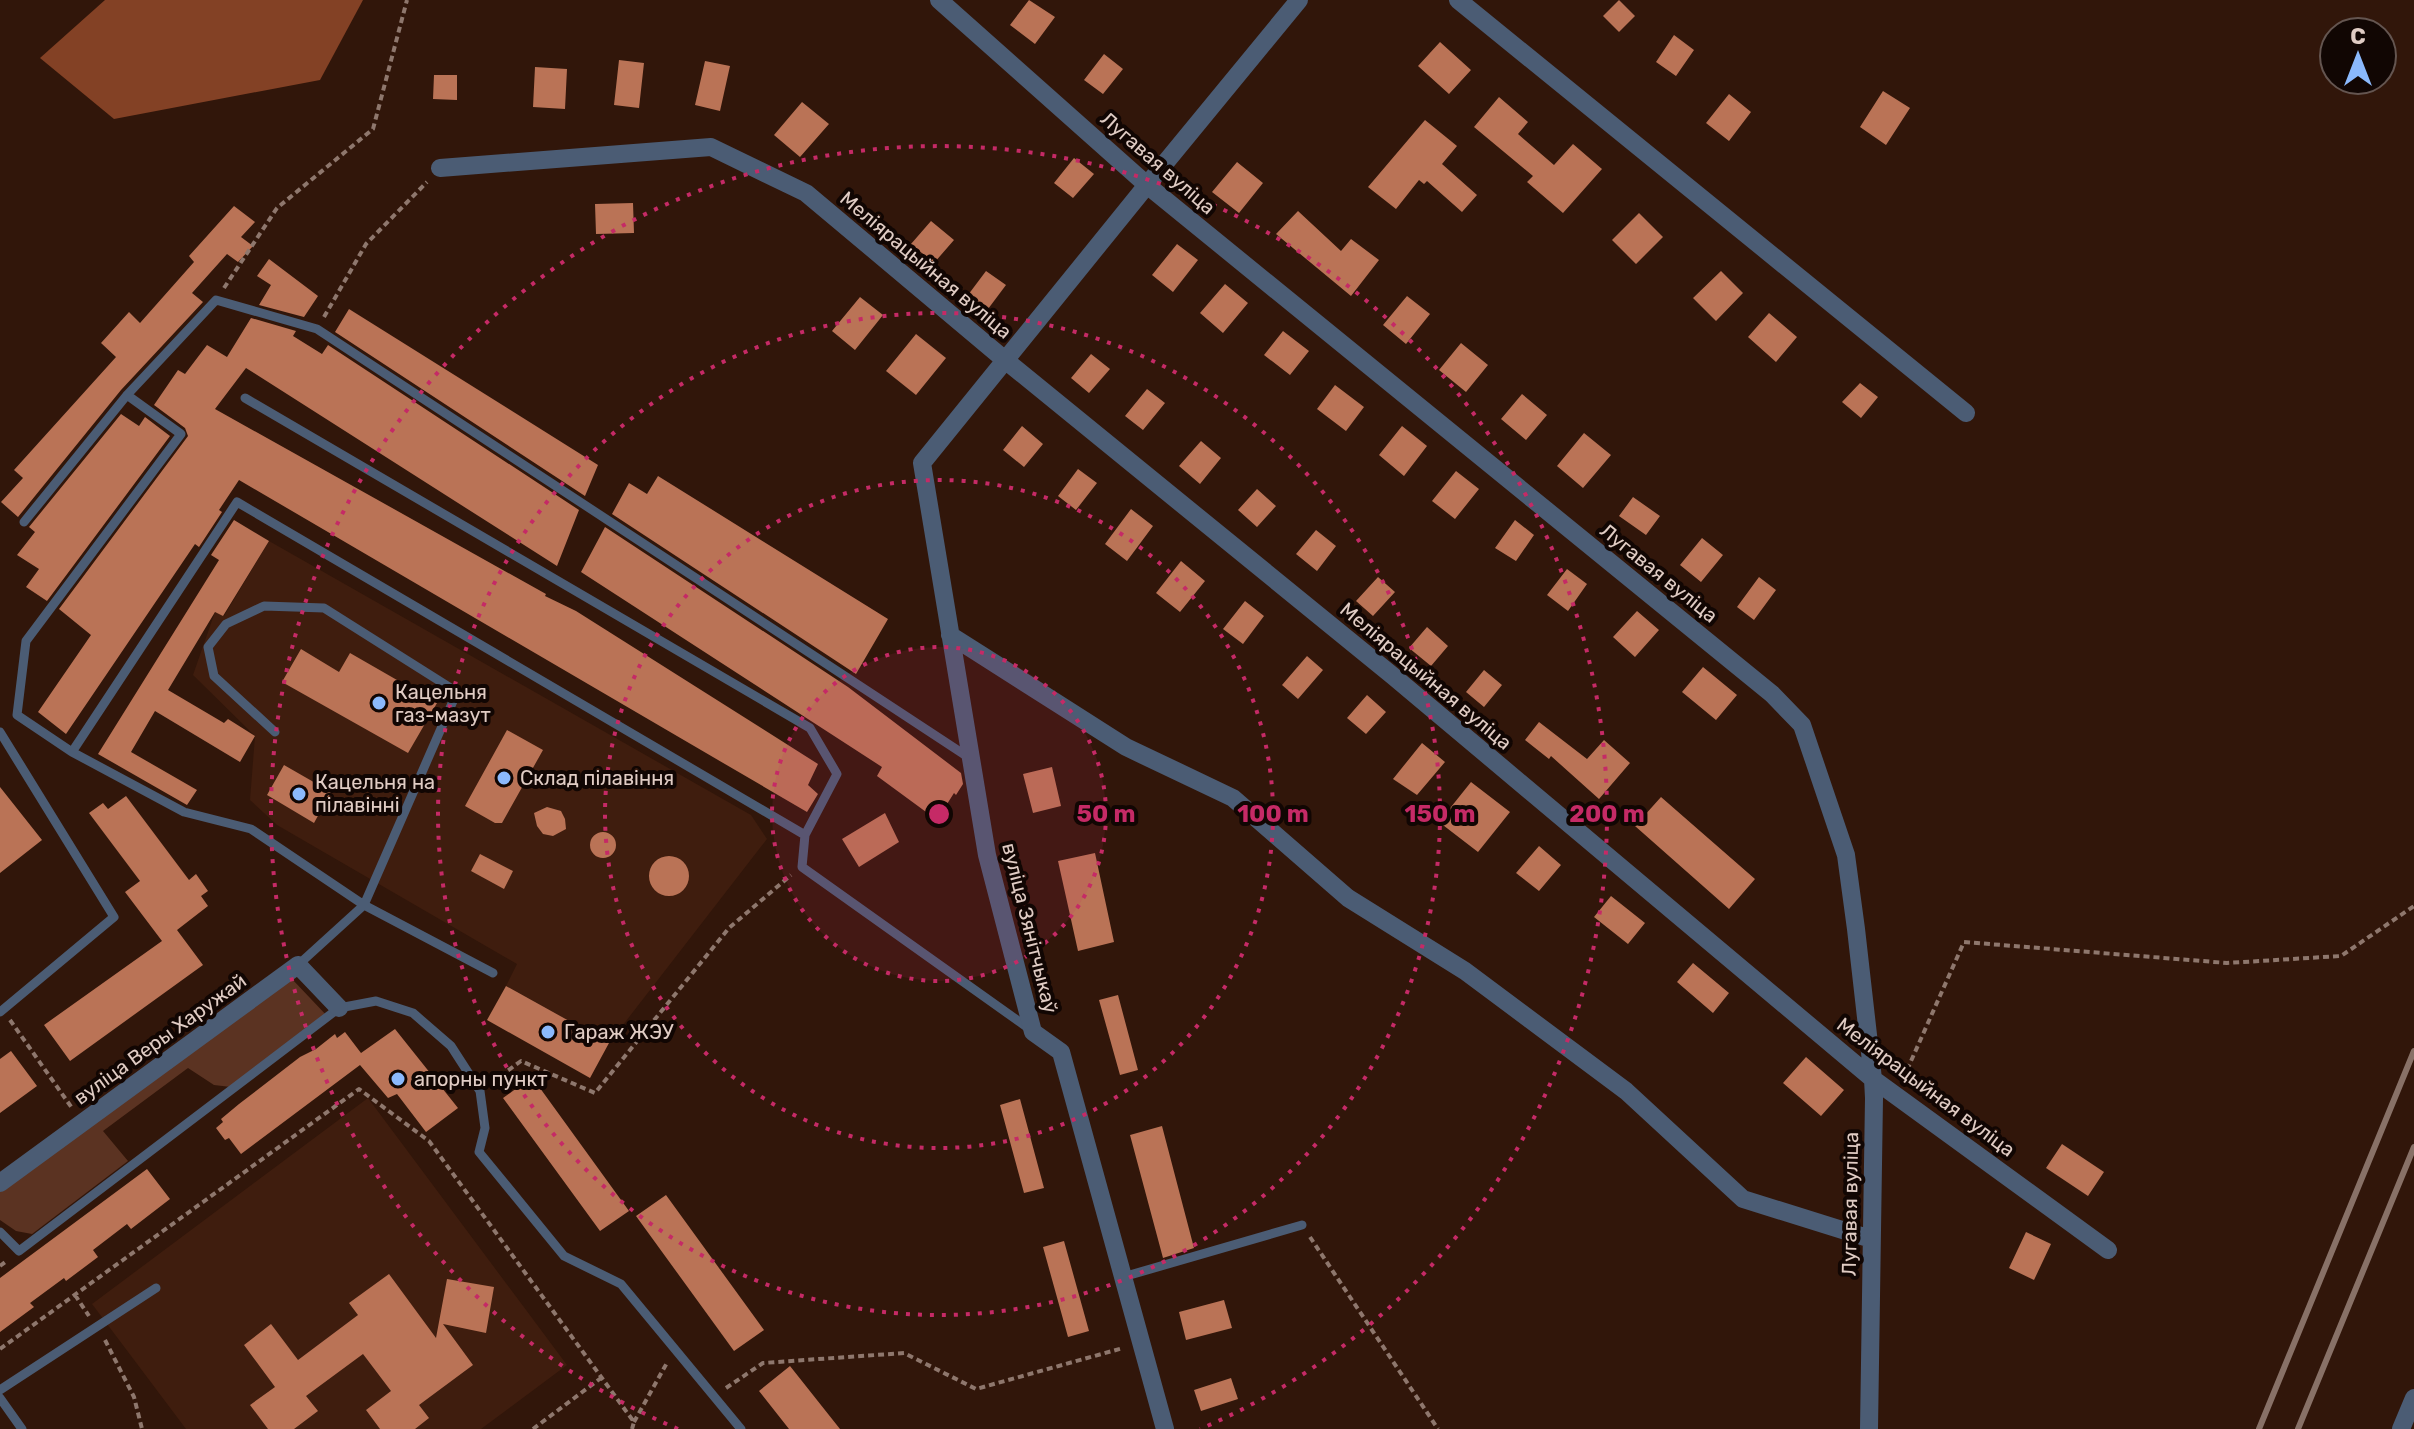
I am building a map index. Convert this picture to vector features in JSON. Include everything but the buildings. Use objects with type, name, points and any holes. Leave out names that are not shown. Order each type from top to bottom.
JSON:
[{"type":"street","name":"Лугавая вуліца","points":[[939,0],[1147,185],[1772,694],[1802,725],[1846,855],[1873,1079],[1869,1429]]},
{"type":"street","points":[[1005,360],[1299,0]]},
{"type":"street","points":[[1458,0],[1966,413]]},
{"type":"street","name":"Меліярацыйная вуліца","points":[[440,168],[711,147],[806,193],[1005,360],[1393,676],[1873,1079],[2108,1250]]},
{"type":"street","name":"вуліца Зянітчыкаў","points":[[1005,360],[922,463],[987,855],[1033,1032],[1061,1052],[1165,1429]]},
{"type":"street","points":[[950,635],[1126,747],[1233,798],[1348,898],[1465,971],[1626,1091],[1743,1199],[1871,1239]]},
{"type":"street","points":[[298,965],[339,1008]]},
{"type":"street","name":"вуліца Веры Харужай","points":[[0,1183],[298,965]]},
{"type":"street","points":[[2401,1429],[2414,1398]]},
{"type":"lane","points":[[24,522],[127,395],[216,300],[317,329],[971,759]]},
{"type":"lane","points":[[127,395],[181,434],[26,641],[17,715],[72,752],[184,812],[251,829],[364,905],[493,973]]},
{"type":"lane","points":[[245,398],[810,728],[837,774],[805,835],[802,867],[1033,1032]]},
{"type":"lane","points":[[72,752],[237,502],[805,835]]},
{"type":"lane","points":[[275,732],[214,676],[208,647],[226,624],[264,606],[324,608],[457,692],[364,905],[298,965]]},
{"type":"lane","points":[[0,732],[114,917],[2,1011]]},
{"type":"lane","points":[[0,1232],[19,1251],[339,1008],[376,1001],[413,1013],[451,1046],[480,1091],[485,1128],[479,1152],[564,1256],[621,1284],[741,1429]]},
{"type":"lane","points":[[1123,1277],[1302,1225]]},
{"type":"lane","points":[[0,1390],[156,1288]]},
{"type":"lane","points":[[0,1398],[22,1429]]},
{"type":"path","points":[[216,300],[277,208],[373,129],[407,0]]},
{"type":"path","points":[[317,329],[366,244],[440,168]]},
{"type":"path","points":[[480,1091],[521,1061],[595,1093],[729,928],[802,867]]},
{"type":"path","points":[[1896,1096],[1964,942],[2227,963],[2341,956],[2414,906]]},
{"type":"path","points":[[2,1011],[82,1123]]},
{"type":"path","points":[[0,1349],[359,1089],[429,1141],[634,1422]]},
{"type":"path","points":[[1302,1225],[1438,1429]]},
{"type":"path","points":[[75,1295],[109,1347],[134,1397],[142,1429]]},
{"type":"path","points":[[714,1395],[763,1363],[904,1353],[976,1389],[1141,1343]]},
{"type":"path","points":[[632,1429],[675,1348]]},
{"type":"path","points":[[533,1429],[602,1378]]},
{"type":"shaded area","points":[[105,0],[363,0],[320,80],[114,119],[40,58]]},
{"type":"shaded area","points":[[269,541],[751,815],[767,839],[609,1043],[506,986],[517,964],[277,825],[250,800],[255,736],[193,675],[215,612],[224,616]]},
{"type":"shaded area","points":[[292,979],[329,1018],[231,1087],[214,1085],[188,1068],[103,1131],[128,1161],[32,1234],[16,1231],[0,1220],[0,1192]]},
{"type":"shaded area","points":[[368,1098],[567,1365],[481,1429],[186,1429],[92,1304]]},
{"type":"railway","points":[[2259,1429],[2414,1051]]},
{"type":"railway","points":[[2298,1429],[2414,1147]]},
{"type":"place","name":"Кацельня газ-мазут","points":[[379,703]]},
{"type":"place","name":"Склад пілавіння","points":[[504,778]]},
{"type":"place","name":"Кацельня на пілавінні","points":[[299,794]]},
{"type":"place","name":"Гараж ЖЭУ","points":[[548,1032]]},
{"type":"place","name":"апорны пункт","points":[[398,1079]]}]
